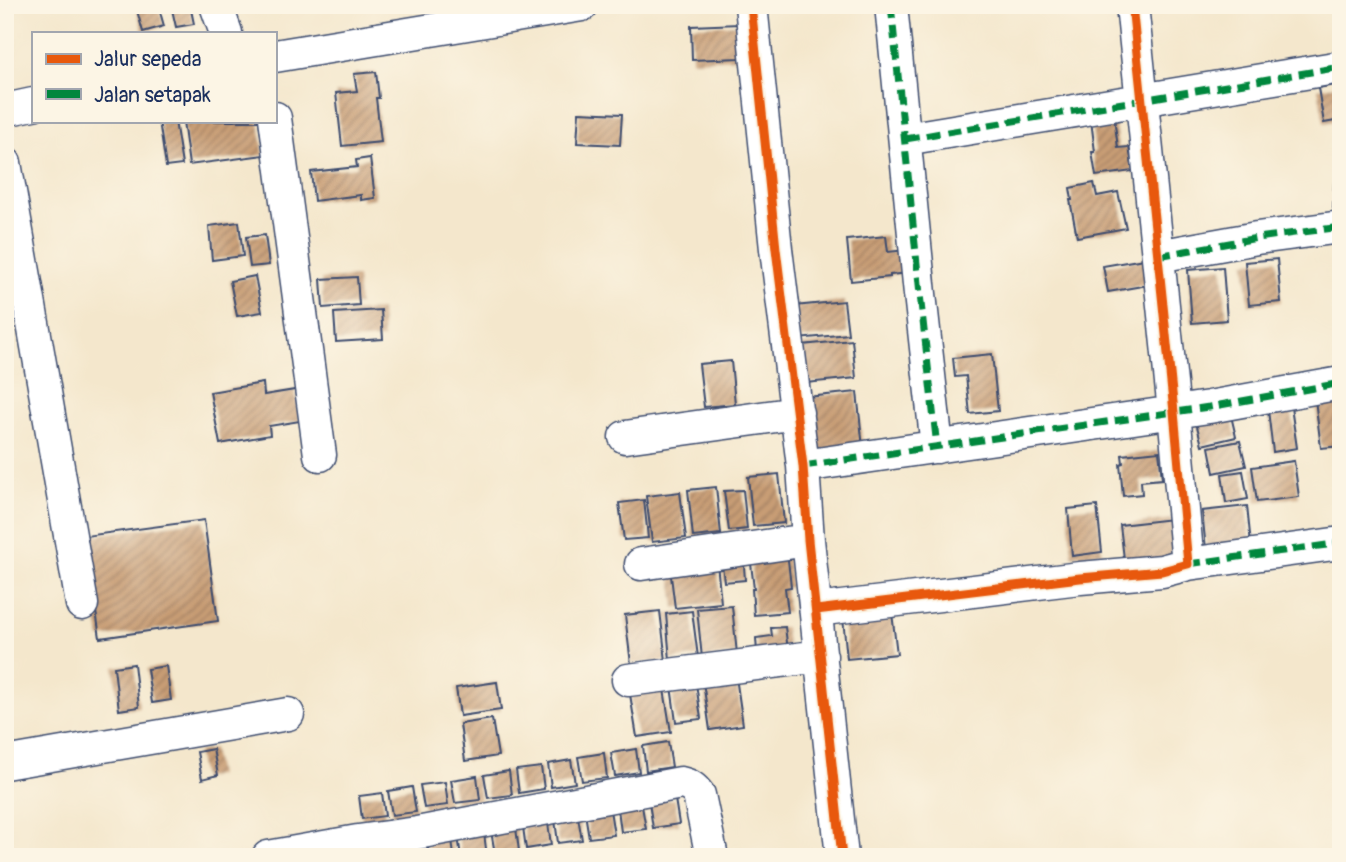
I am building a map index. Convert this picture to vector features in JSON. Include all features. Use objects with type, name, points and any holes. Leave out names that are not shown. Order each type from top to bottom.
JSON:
[{"type":"street","points":[[216,5],[226,32]]},
{"type":"street","points":[[276,56],[582,5]]},
{"type":"street","points":[[751,5],[776,249],[803,466],[808,540],[842,857]]},
{"type":"street","points":[[891,5],[937,447]]},
{"type":"street","points":[[1132,5],[1188,564]]},
{"type":"street","points":[[905,139],[1341,67]]},
{"type":"street","points":[[5,110],[32,104]]},
{"type":"street","points":[[276,122],[320,455]]},
{"type":"street","points":[[5,163],[82,604]]},
{"type":"street","points":[[1158,256],[1257,238],[1341,227]]},
{"type":"street","points":[[803,466],[1174,412],[1341,383]]},
{"type":"street","points":[[625,437],[797,413]]},
{"type":"street","points":[[641,564],[808,540]]},
{"type":"street","points":[[816,610],[1080,578],[1162,571],[1188,564],[1341,543]]},
{"type":"street","points":[[628,680],[821,656]]},
{"type":"street","points":[[5,763],[288,714]]},
{"type":"street","points":[[268,857],[420,845],[681,783],[695,789],[699,795],[712,857]]},
{"type":"building","points":[[158,5],[164,26],[143,32],[136,7]]},
{"type":"building","points":[[171,5],[190,5],[194,24],[176,27]]},
{"type":"building","points":[[739,24],[740,58],[692,60],[691,26]]},
{"type":"building","points":[[376,72],[381,142],[342,146],[336,93],[357,91],[354,74]]},
{"type":"building","points":[[1341,84],[1341,120],[1324,123],[1318,88]]},
{"type":"building","points":[[579,112],[622,114],[620,145],[577,143]]},
{"type":"building","points":[[1114,117],[1118,148],[1129,147],[1133,171],[1096,176],[1091,120]]},
{"type":"building","points":[[159,122],[175,122],[182,165],[166,167]]},
{"type":"building","points":[[183,122],[259,122],[264,155],[189,165]]},
{"type":"building","points":[[370,158],[375,198],[361,200],[361,195],[314,201],[311,172],[357,167],[356,160]]},
{"type":"building","points":[[1334,181],[1341,181],[1341,208],[1333,208]]},
{"type":"building","points":[[1094,183],[1097,196],[1118,192],[1126,228],[1077,237],[1070,188]]},
{"type":"building","points":[[239,222],[243,256],[212,260],[209,226]]},
{"type":"building","points":[[265,235],[269,265],[250,267],[246,237]]},
{"type":"building","points":[[886,236],[888,252],[906,250],[908,273],[851,281],[847,240]]},
{"type":"building","points":[[1144,259],[1148,285],[1108,292],[1103,266]]},
{"type":"building","points":[[1277,259],[1281,302],[1249,305],[1245,262]]},
{"type":"building","points":[[1223,267],[1227,320],[1192,323],[1188,270]]},
{"type":"building","points":[[255,276],[262,312],[237,316],[230,281]]},
{"type":"building","points":[[357,277],[359,305],[323,308],[321,279]]},
{"type":"building","points":[[844,301],[848,334],[798,339],[795,306]]},
{"type":"building","points":[[381,310],[383,339],[336,342],[334,313]]},
{"type":"building","points":[[852,340],[856,378],[806,383],[802,345]]},
{"type":"building","points":[[992,354],[998,411],[970,414],[966,376],[955,377],[953,358]]},
{"type":"building","points":[[731,361],[735,404],[704,407],[699,364]]},
{"type":"building","points":[[263,383],[264,395],[295,390],[300,421],[269,426],[270,435],[220,444],[210,392]]},
{"type":"building","points":[[1341,388],[1341,446],[1321,448],[1314,391]]},
{"type":"building","points":[[857,392],[863,448],[813,453],[807,397]]},
{"type":"building","points":[[1229,407],[1236,437],[1202,445],[1194,415]]},
{"type":"building","points":[[1291,407],[1297,448],[1273,452],[1268,410]]},
{"type":"building","points":[[1240,441],[1246,466],[1214,473],[1209,447]]},
{"type":"building","points":[[1159,451],[1162,479],[1141,481],[1142,494],[1123,496],[1120,464],[1123,463],[1122,455]]},
{"type":"building","points":[[1294,461],[1299,497],[1257,502],[1252,467]]},
{"type":"building","points":[[1243,471],[1248,499],[1226,503],[1222,474]]},
{"type":"building","points":[[779,474],[784,523],[753,526],[748,477]]},
{"type":"building","points":[[716,487],[721,534],[693,537],[688,490]]},
{"type":"building","points":[[743,490],[747,529],[729,531],[724,491]]},
{"type":"building","points":[[680,492],[686,538],[652,542],[646,496]]},
{"type":"building","points":[[644,500],[648,538],[624,540],[619,503]]},
{"type":"building","points":[[1097,506],[1102,552],[1072,556],[1068,509]]},
{"type":"building","points":[[1247,506],[1251,544],[1206,549],[1202,511]]},
{"type":"building","points":[[1172,519],[1176,562],[1125,567],[1120,525]]},
{"type":"building","points":[[204,520],[218,621],[100,638],[85,536]]},
{"type":"building","points":[[787,551],[791,587],[785,588],[788,612],[754,615],[750,555]]},
{"type":"building","points":[[743,553],[745,580],[724,582],[721,555]]},
{"type":"building","points":[[717,563],[721,603],[675,608],[670,568]]},
{"type":"building","points":[[732,606],[737,654],[702,658],[697,609]]},
{"type":"building","points":[[660,611],[666,661],[631,664],[625,615]]},
{"type":"building","points":[[692,611],[698,657],[670,660],[666,614]]},
{"type":"building","points":[[892,613],[897,654],[847,659],[843,618]]},
{"type":"building","points":[[785,627],[788,650],[757,652],[756,638],[772,636],[771,628]]},
{"type":"building","points":[[134,664],[139,707],[119,710],[114,667]]},
{"type":"building","points":[[166,666],[171,700],[152,703],[147,669]]},
{"type":"building","points":[[735,670],[743,725],[710,730],[702,675]]},
{"type":"building","points":[[695,676],[701,719],[676,722],[670,679]]},
{"type":"building","points":[[662,677],[671,732],[637,737],[628,682]]},
{"type":"building","points":[[497,682],[501,710],[460,716],[456,688]]},
{"type":"building","points":[[492,719],[498,756],[465,761],[460,724]]},
{"type":"building","points":[[668,742],[672,767],[646,771],[643,746]]},
{"type":"building","points":[[213,749],[218,775],[202,779],[197,752]]},
{"type":"building","points":[[636,749],[639,772],[615,776],[611,753]]},
{"type":"building","points":[[604,753],[607,778],[582,781],[578,757]]},
{"type":"building","points":[[571,760],[575,783],[551,787],[548,764]]},
{"type":"building","points":[[541,767],[544,789],[519,793],[516,770]]},
{"type":"building","points":[[509,771],[512,795],[488,798],[484,775]]},
{"type":"building","points":[[477,776],[480,800],[455,803],[451,780]]},
{"type":"building","points":[[445,782],[448,805],[424,808],[420,785]]},
{"type":"building","points":[[412,787],[416,812],[392,815],[388,791]]},
{"type":"building","points":[[382,793],[385,816],[362,819],[359,796]]},
{"type":"building","points":[[675,799],[679,824],[653,828],[649,802]]},
{"type":"building","points":[[642,806],[646,829],[621,832],[618,809]]},
{"type":"building","points":[[610,810],[614,835],[589,838],[585,813]]},
{"type":"building","points":[[578,817],[582,840],[558,843],[555,820]]},
{"type":"building","points":[[548,823],[551,845],[526,849],[523,827]]},
{"type":"building","points":[[516,828],[519,851],[495,854],[491,831]]},
{"type":"building","points":[[484,833],[487,857],[461,857],[458,836]]},
{"type":"building","points":[[452,838],[454,857],[429,857],[427,842]]},
{"type":"marked path","points":[[891,5],[937,447]]},
{"type":"marked path","points":[[905,139],[1341,67]]},
{"type":"marked path","points":[[1158,256],[1257,238],[1341,227]]},
{"type":"marked path","points":[[803,466],[1209,407],[1341,383]]},
{"type":"marked path","points":[[1188,564],[1341,543]]},
{"type":"cycle path","points":[[751,5],[776,249],[803,466],[808,540],[842,857]]},
{"type":"cycle path","points":[[816,610],[1080,578],[1162,571],[1188,564],[1132,5]]}]
